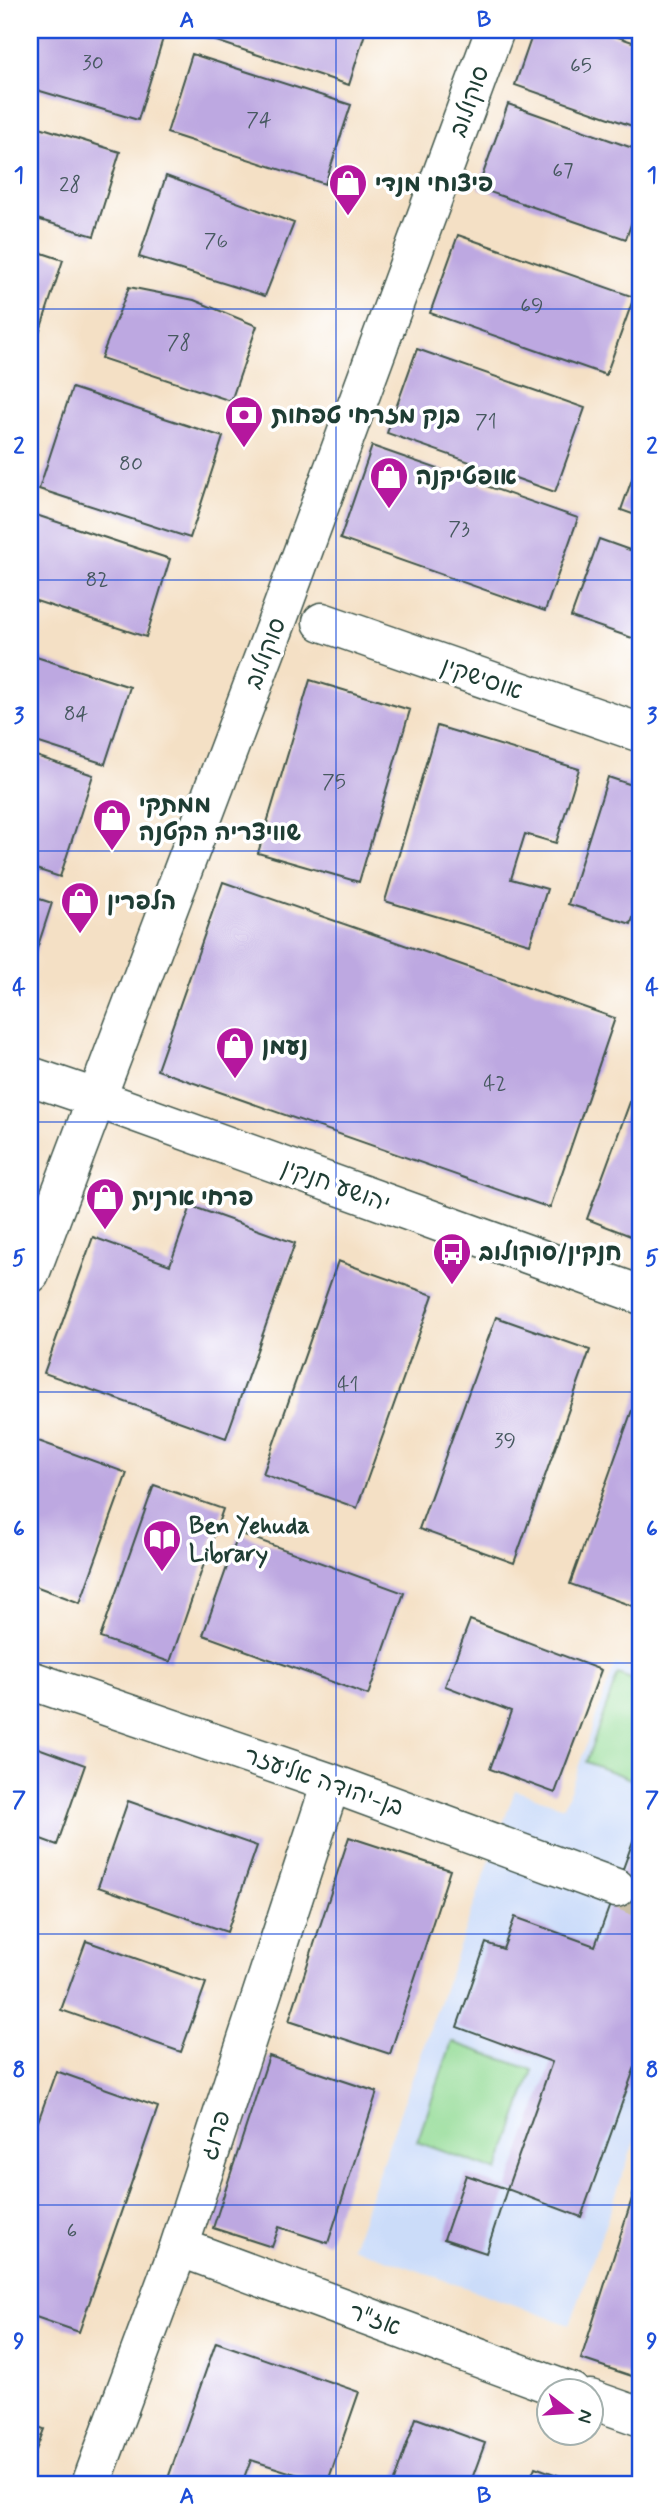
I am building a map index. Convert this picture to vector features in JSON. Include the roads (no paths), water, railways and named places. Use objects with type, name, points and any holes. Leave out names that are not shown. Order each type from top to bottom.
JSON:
[{"type":"street","name":"סוקולוב","points":[[30,1274],[281,611],[495,30]]},
{"type":"street","name":"אוסישקין","points":[[322,622],[641,733]]},
{"type":"street","name":"יהושע חנקין","points":[[30,1076],[641,1295]]},
{"type":"street","name":"בן-יהודה אליעזר","points":[[30,1680],[331,1783],[616,1888]]},
{"type":"street","name":"פרוג","points":[[91,2484],[178,2247],[331,1783]]},
{"type":"street","name":"אז\"ר","points":[[178,2247],[534,2378]]},
{"type":"street","points":[[604,2404],[641,2417]]},
{"type":"tunnel","points":[[616,1888],[641,1898]]},
{"type":"place","name":"פיצוחי מנדי","points":[[348,217]]},
{"type":"place","name":"בנק מזרחי טפחות","points":[[244,449]]},
{"type":"place","name":"אופטיקנה","points":[[389,510]]},
{"type":"place","name":"ממתקי שוויצריה הקטנה","points":[[112,852]]},
{"type":"place","name":"הלפרין","points":[[80,935]]},
{"type":"place","name":"נעמן","points":[[235,1080]]},
{"type":"place","name":"פרחי ארנית","points":[[105,1231]]},
{"type":"place","name":"חנקין/סוקולוב","points":[[452,1286]]},
{"type":"place","name":"Ben Yehuda Library","points":[[162,1573]]}]
